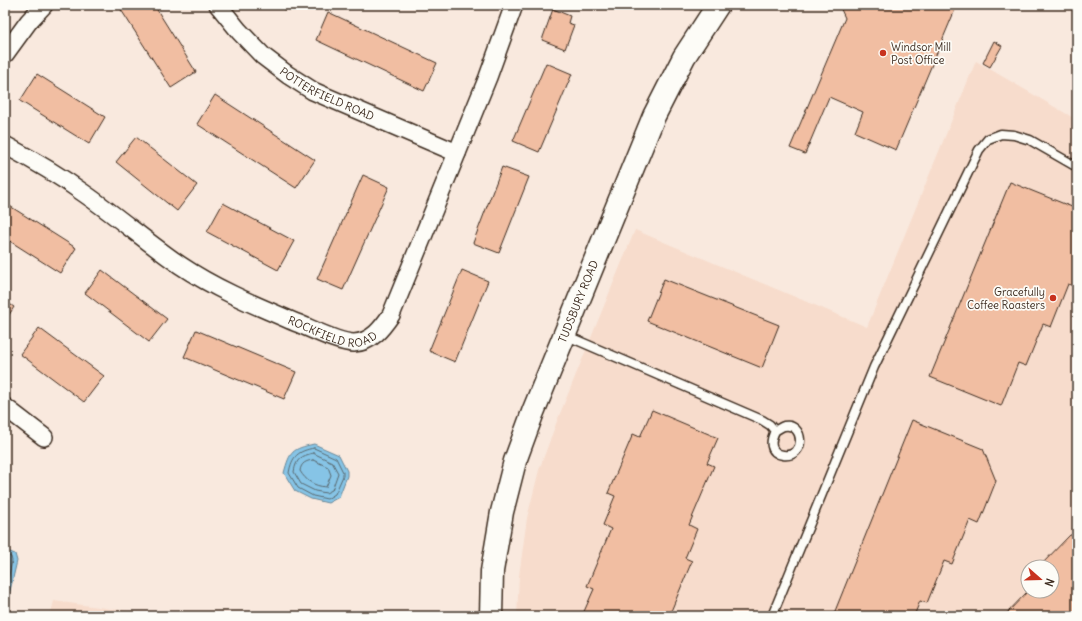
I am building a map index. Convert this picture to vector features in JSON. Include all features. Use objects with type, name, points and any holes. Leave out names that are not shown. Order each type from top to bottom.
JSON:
[{"type":"street","points":[[5,54],[29,21],[44,5]]},
{"type":"street","name":"POTTERFIELD ROAD","points":[[218,5],[239,31],[263,56],[288,75],[313,90],[457,153]]},
{"type":"street","name":"ROCKFIELD ROAD","points":[[5,145],[85,194],[180,265],[215,286],[248,302],[330,336],[354,343],[367,340],[376,334],[391,315],[488,77],[514,5]]},
{"type":"street","name":"TUDSBURY ROAD","points":[[491,616],[492,571],[502,512],[513,468],[533,412],[654,116],[684,57],[718,5]]},
{"type":"street","points":[[5,407],[44,437]]},
{"type":"lane","points":[[772,616],[874,367],[979,150],[988,139],[1001,134],[1014,134],[1030,140],[1077,167]]},
{"type":"lane","points":[[564,334],[762,420],[775,431]]},
{"type":"shaded area","points":[[976,61],[1077,120],[1077,616],[517,616],[519,576],[527,518],[539,470],[557,421],[635,230],[867,327]]},
{"type":"shaded area","points":[[54,601],[163,616],[50,616]]},
{"type":"water","points":[[314,444],[339,455],[347,471],[347,476],[339,497],[328,503],[311,499],[295,491],[284,473],[290,455],[293,452]]},
{"type":"water","points":[[5,550],[15,554],[17,561],[9,595],[5,600]]},
{"type":"building","points":[[118,5],[154,5],[196,72],[171,88]]},
{"type":"building","points":[[281,5],[291,5],[284,10]]},
{"type":"building","name":"Windsor Mill Post Office","points":[[839,5],[957,5],[896,150],[855,132],[863,112],[829,97],[805,154],[790,148],[845,18]]},
{"type":"building","points":[[553,9],[570,16],[568,23],[574,25],[565,49],[542,40]]},
{"type":"building","points":[[328,12],[437,63],[424,91],[316,40]]},
{"type":"building","points":[[994,41],[1002,46],[990,67],[983,63]]},
{"type":"building","points":[[546,63],[572,74],[539,152],[513,141]]},
{"type":"building","points":[[37,74],[105,117],[89,144],[20,101]]},
{"type":"building","points":[[215,95],[315,160],[296,188],[197,124]]},
{"type":"building","points":[[136,137],[197,185],[177,211],[116,162]]},
{"type":"building","points":[[502,167],[529,177],[499,253],[473,243]]},
{"type":"building","points":[[363,175],[389,187],[343,290],[317,279]]},
{"type":"building","points":[[1010,182],[1077,209],[1077,284],[1076,287],[1068,284],[1051,327],[1043,324],[1026,366],[1018,363],[1001,406],[930,377]]},
{"type":"building","points":[[5,203],[76,248],[60,273],[5,238]]},
{"type":"building","points":[[223,203],[294,241],[278,270],[207,232]]},
{"type":"building","points":[[102,270],[167,319],[149,342],[85,293]]},
{"type":"building","points":[[462,270],[488,281],[455,362],[429,351]]},
{"type":"building","points":[[664,279],[779,325],[762,368],[647,321]]},
{"type":"building","points":[[5,301],[14,307],[5,321]]},
{"type":"building","points":[[39,328],[104,376],[84,402],[20,354]]},
{"type":"building","points":[[196,330],[296,372],[284,399],[184,357]]},
{"type":"building","points":[[652,410],[718,438],[707,463],[714,466],[689,525],[697,529],[685,558],[692,561],[669,616],[582,616],[594,589],[587,586],[611,529],[603,525],[615,496],[608,493],[633,434],[640,437]]},
{"type":"building","points":[[912,420],[983,449],[996,481],[979,524],[970,520],[952,564],[944,561],[927,603],[920,601],[914,616],[833,616]]},
{"type":"building","points":[[1070,535],[1077,535],[1077,616],[1004,616],[1020,599],[1060,599],[1060,559],[1047,559]]},
{"type":"place","name":"Windsor Mill Post Office","points":[[883,53]]},
{"type":"place","name":"Gracefully Coffee Roasters","points":[[1053,298]]}]
